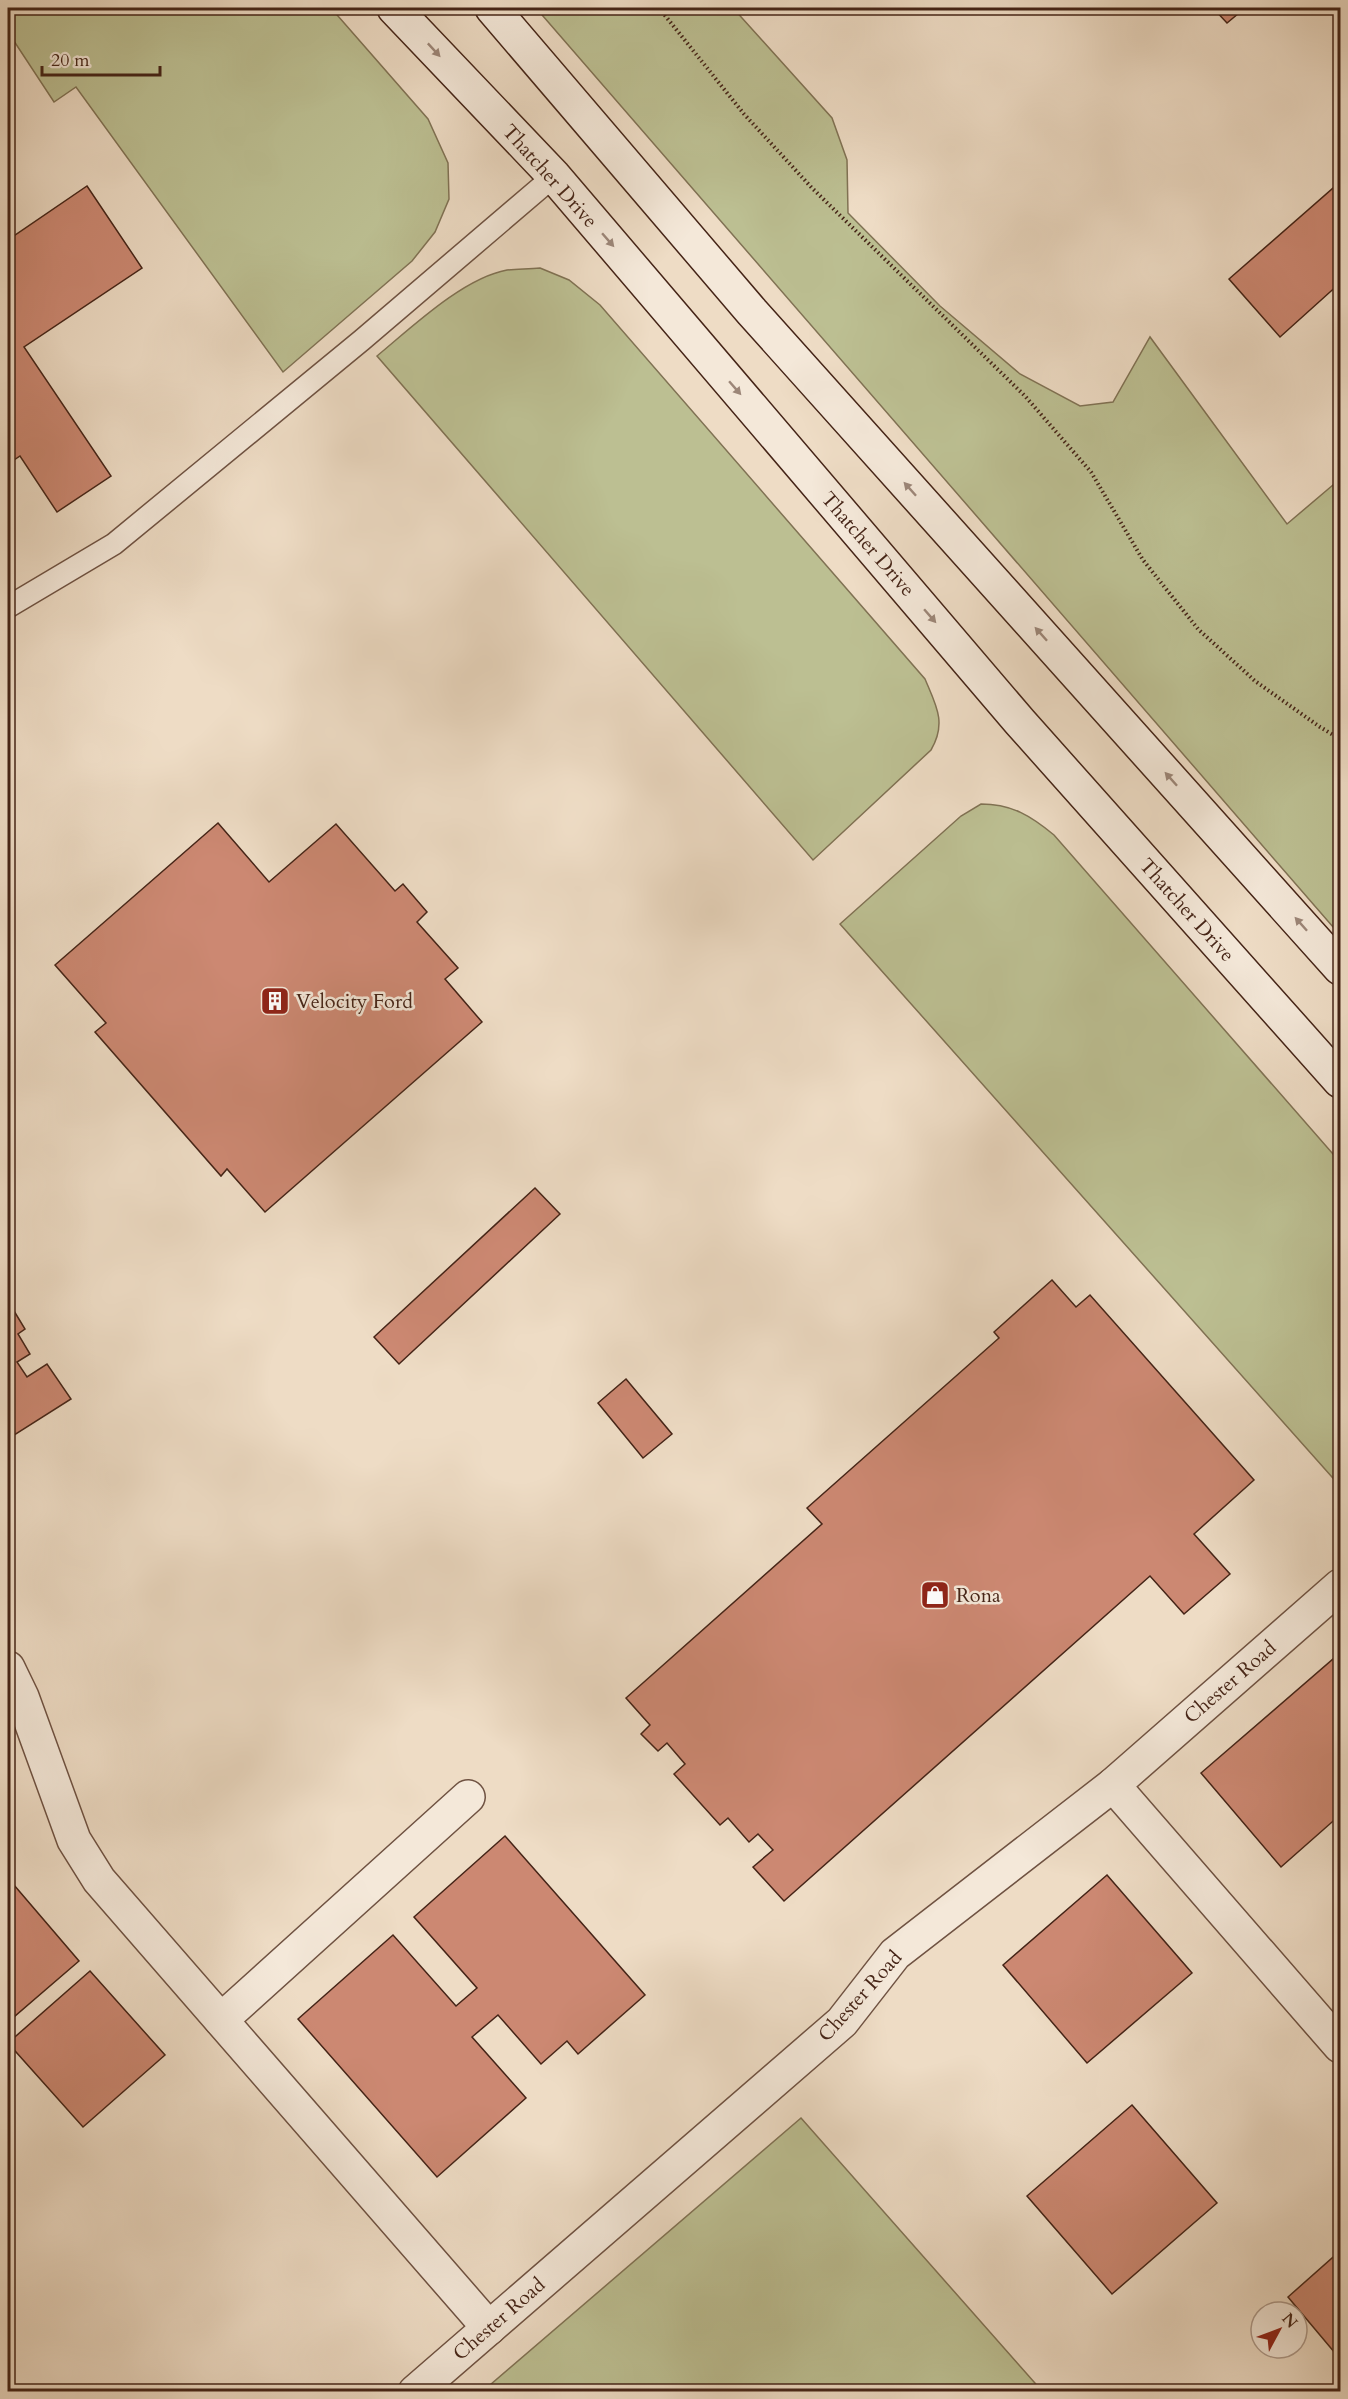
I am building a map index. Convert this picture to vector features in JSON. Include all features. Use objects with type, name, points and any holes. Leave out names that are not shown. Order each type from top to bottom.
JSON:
[{"type":"street","name":"Thatcher Drive","points":[[394,8],[554,177],[1020,722],[1341,1081]]},
{"type":"street","points":[[492,8],[752,312],[1341,968]]},
{"type":"street","name":"Chester Road","points":[[415,2391],[842,2022],[896,1954],[1113,1785],[1341,1586]]},
{"type":"street","points":[[8,1668],[22,1696],[74,1840],[99,1880],[489,2328]]},
{"type":"street","points":[[1113,1785],[1341,2046]]},
{"type":"street","points":[[221,2020],[468,1797]]},
{"type":"lane","points":[[8,607],[114,544],[363,340],[554,177]]},
{"type":"path","points":[[659,8],[744,114],[812,188],[1025,396],[1091,472],[1143,560],[1198,629],[1255,681],[1341,739]]},
{"type":"green space","points":[[8,8],[331,8],[428,119],[448,163],[449,199],[435,232],[412,261],[283,372],[76,87],[54,102],[8,32]]},
{"type":"green space","points":[[536,8],[733,8],[832,118],[847,160],[848,213],[940,306],[1020,374],[1080,406],[1113,402],[1150,337],[1287,524],[1340,479],[1340,935]]},
{"type":"green space","points":[[540,268],[569,280],[600,305],[925,679],[936,706],[939,723],[936,740],[931,750],[813,860],[377,356],[455,293],[473,283],[507,270]]},
{"type":"green space","points":[[981,804],[1002,806],[1020,812],[1054,835],[1340,1162],[1340,1486],[840,924],[961,816]]},
{"type":"green space","points":[[801,2118],[1042,2391],[483,2391]]},
{"type":"building","points":[[1213,8],[1245,8],[1227,23]]},
{"type":"building","points":[[1340,182],[1340,283],[1280,337],[1229,279]]},
{"type":"building","points":[[87,186],[142,268],[24,347],[111,476],[57,512],[20,456],[8,464],[8,240]]},
{"type":"building","name":"Velocity Ford","points":[[218,823],[269,882],[336,824],[395,891],[403,884],[427,912],[417,922],[458,968],[445,979],[482,1022],[265,1212],[227,1169],[221,1176],[95,1032],[106,1023],[55,965]]},
{"type":"building","points":[[535,1188],[560,1214],[399,1364],[374,1337]]},
{"type":"building","name":"Rona","points":[[1052,1280],[1076,1307],[1090,1295],[1254,1480],[1194,1534],[1230,1574],[1184,1614],[1150,1576],[784,1901],[753,1867],[773,1850],[758,1834],[749,1842],[728,1818],[720,1825],[674,1774],[685,1764],[667,1743],[658,1751],[641,1734],[650,1725],[626,1698],[822,1524],[807,1508],[999,1338],[994,1332]]},
{"type":"building","points":[[8,1301],[25,1329],[18,1334],[30,1354],[17,1362],[27,1377],[47,1364],[71,1399],[8,1439]]},
{"type":"building","points":[[626,1379],[672,1434],[643,1458],[598,1403]]},
{"type":"building","points":[[1340,1653],[1340,1815],[1281,1867],[1201,1773]]},
{"type":"building","points":[[505,1836],[645,1995],[578,2054],[567,2041],[541,2064],[498,2015],[472,2037],[526,2098],[437,2177],[298,2019],[393,1935],[456,2006],[477,1988],[414,1917]]},
{"type":"building","points":[[1107,1875],[1192,1973],[1087,2063],[1003,1965]]},
{"type":"building","points":[[8,1878],[79,1961],[8,2022]]},
{"type":"building","points":[[90,1971],[165,2055],[83,2127],[8,2043]]},
{"type":"building","points":[[1132,2105],[1217,2203],[1112,2294],[1027,2196]]},
{"type":"building","points":[[1340,2251],[1340,2359],[1309,2322],[1309,2300],[1291,2300],[1288,2297]]},
{"type":"place","name":"Velocity Ford","points":[[275,1001]]},
{"type":"place","name":"Rona","points":[[935,1595]]}]
